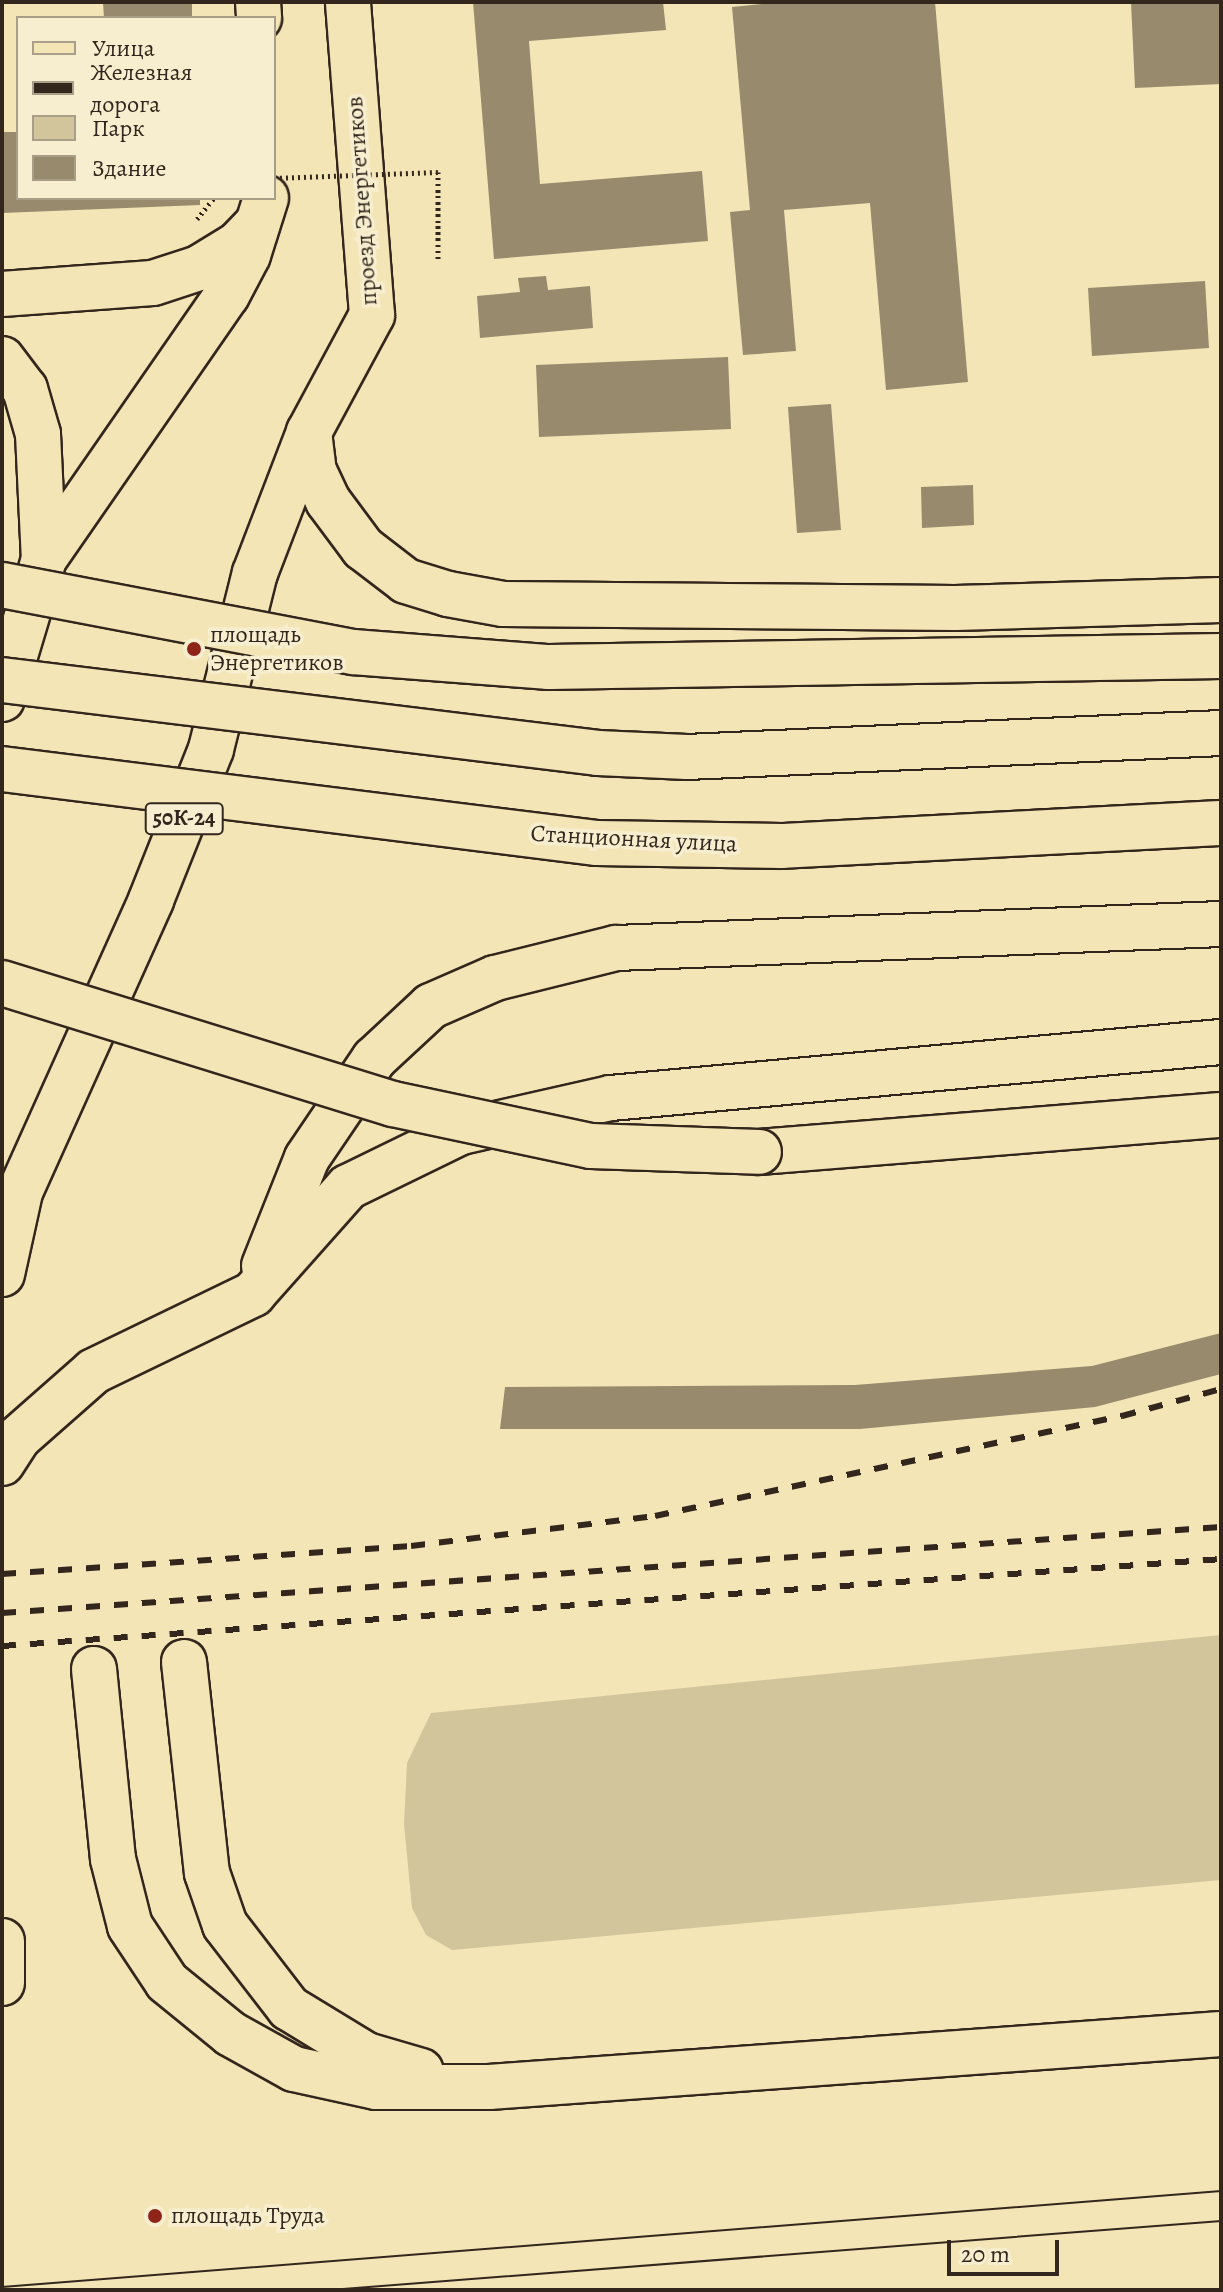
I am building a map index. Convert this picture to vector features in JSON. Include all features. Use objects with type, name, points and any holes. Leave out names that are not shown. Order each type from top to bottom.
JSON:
[{"type":"main road","name":"проезд Энергетиков","points":[[309,432],[372,315],[348,2]]},
{"type":"main road","points":[[2,294],[153,283],[199,268],[238,244],[264,209]]},
{"type":"main road","points":[[2,699],[44,559],[200,328],[227,295],[264,209]]},
{"type":"main road","points":[[2,359],[25,389],[38,434],[44,559]]},
{"type":"main road","points":[[309,432],[314,471],[328,501],[363,548],[406,581],[448,594],[503,604],[955,608],[1221,600]]},
{"type":"main road","name":"50К-24","points":[[2,1274],[20,1192],[151,900],[211,749],[255,573],[309,432]]},
{"type":"main road","points":[[2,585],[353,652],[549,667],[1221,656]]},
{"type":"main road","points":[[2,680],[598,753],[687,757],[1221,733]]},
{"type":"main road","name":"Станционная улица","points":[[2,769],[597,843],[782,846],[1221,823]]},
{"type":"main road","points":[[253,1294],[307,1158],[374,1059],[431,1006],[495,978],[616,948],[1221,924]]},
{"type":"main road","points":[[2,983],[393,1104],[591,1146],[759,1152],[1221,1115]]},
{"type":"main road","points":[[2,1463],[18,1438],[94,1371],[253,1294],[348,1187],[461,1132],[611,1098],[1221,1042]]},
{"type":"main road","points":[[184,1662],[207,1873],[225,1925],[251,1964],[289,2008],[332,2038],[380,2059],[489,2087]]},
{"type":"main road","points":[[94,1669],[113,1859],[130,1926],[167,1982],[231,2034],[294,2069],[376,2087],[489,2087],[1221,2034]]},
{"type":"main road","points":[[2,1941],[2,1983]]},
{"type":"path","points":[[276,178],[438,172],[438,262]]},
{"type":"green space","points":[[1221,1635],[1221,1880],[452,1950],[426,1935],[412,1908],[404,1824],[407,1763],[431,1713]]},
{"type":"building","points":[[103,2],[192,2],[192,16],[104,16]]},
{"type":"building","points":[[473,2],[663,2],[666,30],[529,41],[540,184],[702,171],[708,241],[494,259]]},
{"type":"building","points":[[783,2],[935,2],[968,382],[886,390],[870,203],[784,210],[796,351],[743,355],[730,212],[750,210],[732,7]]},
{"type":"building","points":[[1131,2],[1221,2],[1221,84],[1135,88]]},
{"type":"building","points":[[2,132],[16,132],[16,200],[200,200],[200,205],[2,213]]},
{"type":"building","points":[[546,276],[548,290],[590,286],[593,328],[480,338],[477,296],[520,292],[518,278]]},
{"type":"building","points":[[1205,281],[1209,348],[1092,356],[1088,288]]},
{"type":"building","points":[[728,357],[731,429],[539,437],[536,365]]},
{"type":"building","points":[[831,404],[841,530],[797,533],[788,407]]},
{"type":"building","points":[[973,485],[974,525],[922,528],[921,487]]},
{"type":"building","points":[[1221,1333],[1221,1374],[1095,1407],[860,1429],[500,1429],[505,1387],[855,1385],[1092,1366]]},
{"type":"tram line","points":[[2,2287],[1221,2191]]},
{"type":"tram line","points":[[330,2290],[1221,2221]]},
{"type":"railway","points":[[2,1574],[411,1546],[655,1516],[1122,1416],[1221,1389]]},
{"type":"railway","points":[[2,1613],[1221,1527]]},
{"type":"railway","points":[[2,1646],[1221,1559]]},
{"type":"place","name":"площадь Энергетиков","points":[[194,649]]},
{"type":"place","name":"площадь Труда","points":[[155,2216]]}]
